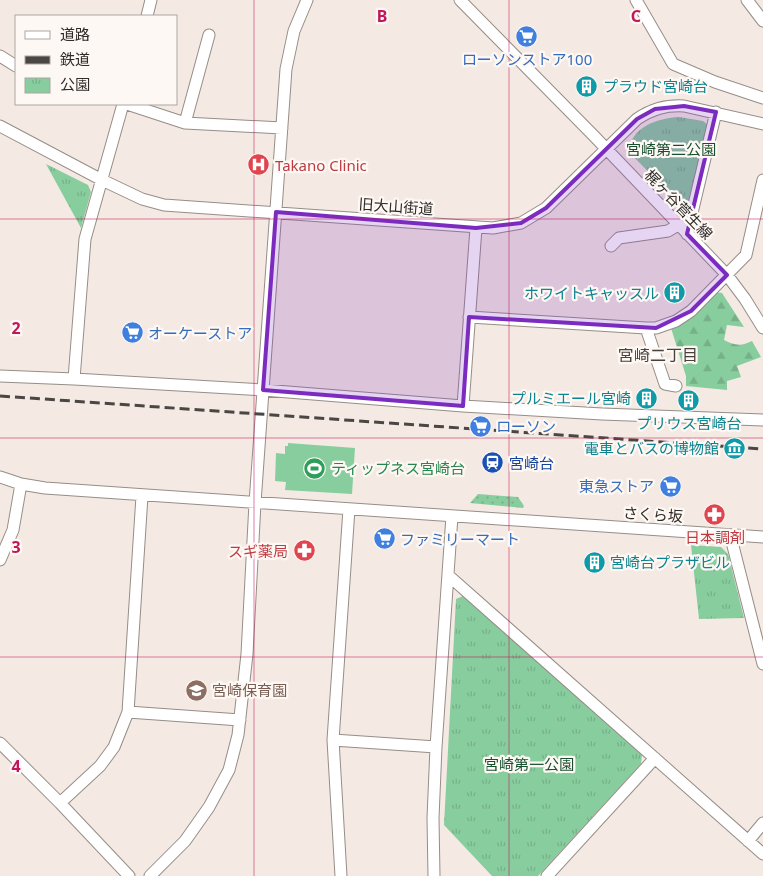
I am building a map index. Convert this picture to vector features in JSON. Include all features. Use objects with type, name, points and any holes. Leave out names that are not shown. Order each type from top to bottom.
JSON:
[{"type":"street","points":[[147,15],[151,0]]},
{"type":"street","points":[[150,876],[185,841],[209,807],[229,770],[236,744],[247,654],[263,390],[286,69],[294,31],[306,0]]},
{"type":"street","name":"梶ヶ谷菅生線","points":[[460,0],[727,275],[745,298],[763,328]]},
{"type":"street","points":[[636,0],[673,64],[715,82],[763,98]]},
{"type":"street","points":[[747,0],[763,21]]},
{"type":"street","points":[[185,122],[209,35]]},
{"type":"street","points":[[0,56],[15,65]]},
{"type":"street","points":[[74,379],[85,239],[123,105]]},
{"type":"street","points":[[130,105],[185,122],[282,128]]},
{"type":"street","name":"旧大山街道","points":[[0,126],[142,200],[164,205],[476,228],[504,228],[521,223],[546,208],[637,120],[655,109],[672,105],[684,106],[763,124]]},
{"type":"street","points":[[687,234],[716,112]]},
{"type":"street","points":[[470,317],[646,328],[656,328],[676,322],[691,311],[746,255],[763,180]]},
{"type":"street","points":[[611,246],[619,238],[668,230],[678,225]]},
{"type":"street","points":[[463,406],[476,228]]},
{"type":"street","points":[[646,328],[665,384],[676,386]]},
{"type":"street","points":[[0,376],[263,390],[463,406],[673,418],[763,420]]},
{"type":"street","name":"さくら坂","points":[[0,477],[21,484],[45,488],[142,496],[763,537]]},
{"type":"street","points":[[0,560],[13,530],[21,484]]},
{"type":"street","points":[[60,803],[100,766],[114,747],[128,712],[142,496]]},
{"type":"street","points":[[341,876],[334,740],[349,509]]},
{"type":"street","points":[[434,876],[433,818],[436,747],[452,516]]},
{"type":"street","points":[[734,535],[733,546],[763,664]]},
{"type":"street","points":[[449,576],[763,854]]},
{"type":"street","points":[[128,712],[240,720]]},
{"type":"street","points":[[334,740],[436,747]]},
{"type":"street","points":[[0,743],[129,876]]},
{"type":"street","points":[[547,876],[655,758]]},
{"type":"street","points":[[748,841],[763,824]]},
{"type":"highlighted area","points":[[684,106],[716,112],[687,234],[727,275],[691,311],[656,328],[469,317],[463,406],[263,390],[276,212],[476,228],[521,223],[546,208],[637,119],[655,109]]},
{"type":"green space","name":"宮崎第二公園","points":[[679,117],[703,121],[709,126],[689,206],[684,208],[629,152],[634,136],[640,130],[662,119]]},
{"type":"green space","points":[[46,164],[88,185],[91,192],[81,228]]},
{"type":"green space","points":[[715,292],[722,293],[744,327],[727,325],[724,340],[738,345],[752,341],[761,357],[737,366],[741,377],[727,381],[727,390],[686,386],[686,376],[671,328]]},
{"type":"green space","name":"ティップネス宮崎台","points":[[288,443],[355,448],[352,494],[285,490],[286,482],[275,481],[276,453],[285,454],[285,446],[288,446]]},
{"type":"green space","points":[[478,494],[518,497],[524,506],[523,508],[470,503]]},
{"type":"green space","points":[[691,545],[721,547],[728,554],[744,618],[699,619]]},
{"type":"green space","name":"宮崎第一公園","points":[[463,596],[642,754],[641,764],[538,876],[492,876],[444,825],[456,599]]},
{"type":"railway","points":[[0,396],[763,449]]},
{"type":"place","name":"ローソンストア100","points":[[527,36]]},
{"type":"place","name":"プラウド宮崎台","points":[[587,86]]},
{"type":"place","name":"Takano Clinic","points":[[259,165]]},
{"type":"place","name":"ホワイトキャッスル","points":[[675,293]]},
{"type":"place","name":"オーケーストア","points":[[132,333]]},
{"type":"place","name":"プルミエール宮崎","points":[[647,398]]},
{"type":"place","name":"プリウス宮崎台","points":[[689,400]]},
{"type":"place","name":"ローソン","points":[[480,426]]},
{"type":"place","name":"電車とバスの博物館","points":[[735,448]]},
{"type":"place","name":"宮崎台","points":[[493,463]]},
{"type":"place","name":"ティップネス宮崎台","points":[[315,468]]},
{"type":"place","name":"東急ストア","points":[[670,486]]},
{"type":"place","name":"日本調剤","points":[[715,514]]},
{"type":"place","name":"ファミリーマート","points":[[384,539]]},
{"type":"place","name":"スギ薬局","points":[[304,551]]},
{"type":"place","name":"宮崎台プラザビル","points":[[594,562]]},
{"type":"place","name":"宮崎保育園","points":[[196,690]]},
{"type":"district","name":"宮崎二丁目","points":[[658,355]]}]
